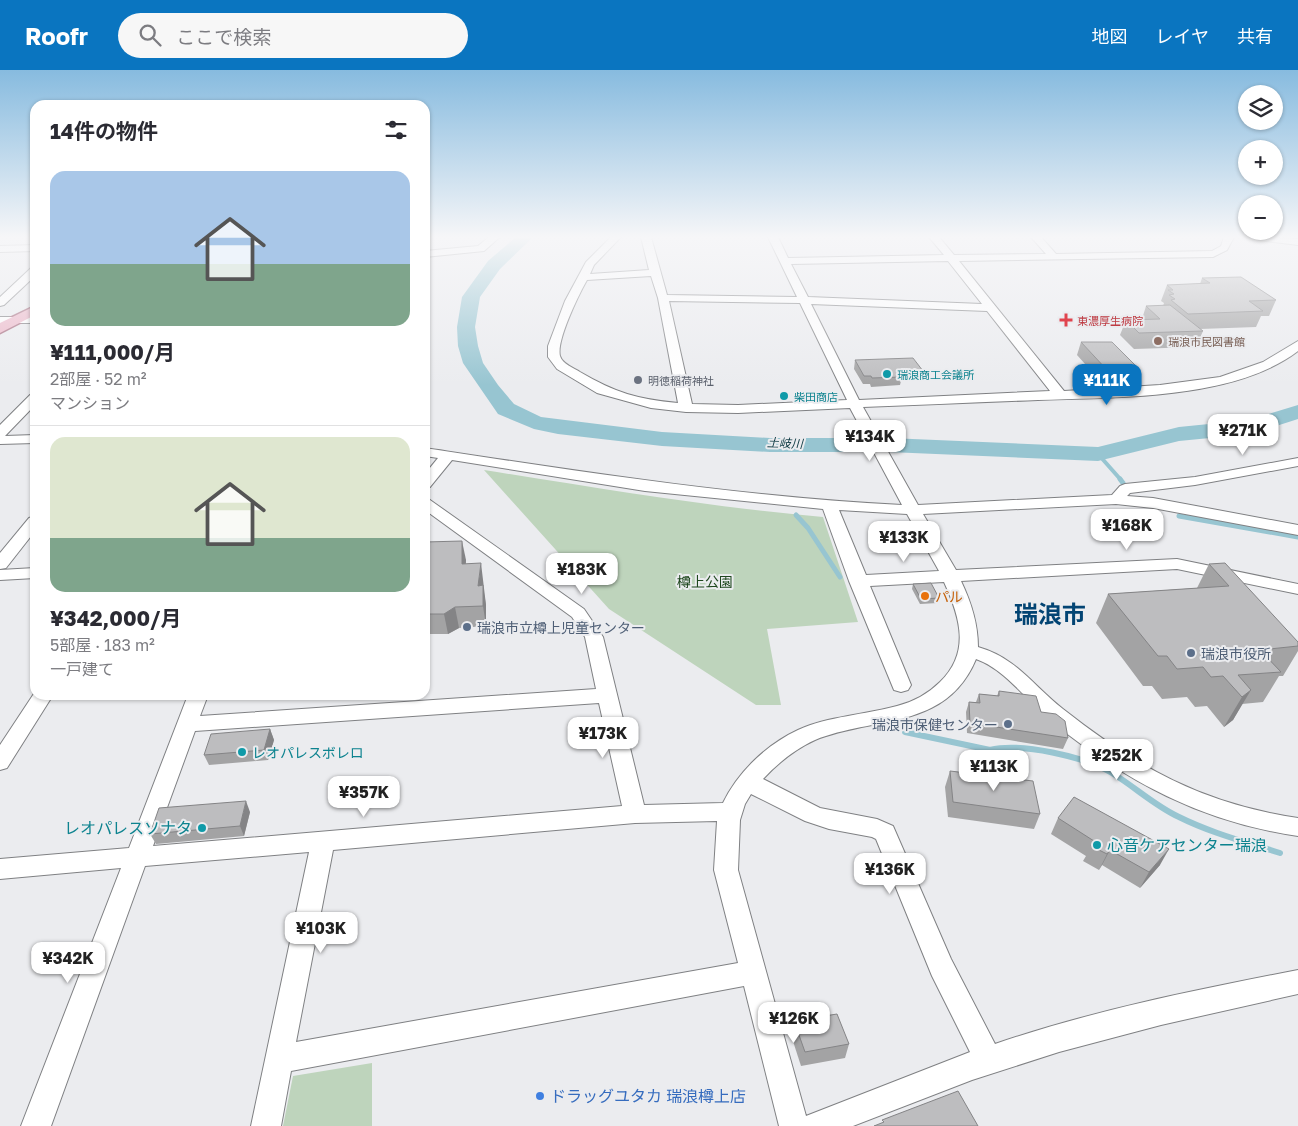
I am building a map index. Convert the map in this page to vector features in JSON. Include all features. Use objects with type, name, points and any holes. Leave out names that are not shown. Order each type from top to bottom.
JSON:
[{"type":"main road","points":[[0,329],[30,313]]},
{"type":"street","points":[[0,303],[18,286]]},
{"type":"street","points":[[578,286],[570,300],[554,346],[554,357],[561,366],[602,390],[652,404],[686,408],[858,409],[1209,383],[1244,374],[1272,362],[1298,345]]},
{"type":"street","points":[[660,286],[664,298],[686,408]]},
{"type":"street","points":[[794,1126],[726,870],[730,812],[748,782],[767,761],[784,748],[807,735],[833,727],[890,717],[916,708],[934,698],[956,678],[969,651],[970,631],[951,576],[909,504],[858,409],[797,286]]},
{"type":"street","points":[[972,286],[1060,395]]},
{"type":"street","points":[[664,298],[804,300],[989,308]]},
{"type":"street","points":[[0,320],[30,320]]},
{"type":"street","points":[[0,433],[30,403]]},
{"type":"street","points":[[0,440],[30,440]]},
{"type":"street","points":[[430,453],[645,486],[829,505],[1116,499],[1153,503],[1298,530]]},
{"type":"street","points":[[430,478],[448,456]]},
{"type":"street","points":[[1116,499],[1125,489],[1195,481],[1298,462]]},
{"type":"street","points":[[829,505],[901,685]]},
{"type":"street","points":[[430,507],[578,613],[594,637],[635,814]]},
{"type":"street","points":[[0,564],[30,527]]},
{"type":"street","points":[[454,548],[484,546]]},
{"type":"street","points":[[858,581],[1177,564],[1298,589]]},
{"type":"street","points":[[0,575],[30,573]]},
{"type":"street","points":[[969,651],[1000,664],[1052,712],[1131,769],[1184,796],[1235,816],[1298,828]]},
{"type":"street","points":[[187,724],[607,695]]},
{"type":"street","points":[[0,762],[40,700]]},
{"type":"street","points":[[36,1126],[196,700]]},
{"type":"street","points":[[748,782],[813,815],[828,820],[877,828],[885,833],[941,967],[988,1061]]},
{"type":"street","points":[[0,869],[635,814],[730,812]]},
{"type":"street","points":[[266,1126],[323,841]]},
{"type":"street","points":[[279,1059],[753,972]]},
{"type":"street","points":[[816,1126],[1025,1048],[1133,1018],[1298,982]]},
{"type":"green space","name":"樽上公園","points":[[484,470],[695,502],[823,517],[858,622],[767,629],[781,705],[756,705],[609,609]]},
{"type":"green space","points":[[372,1063],[372,1126],[283,1126],[293,1076]]},
{"type":"building","points":[[1169,286],[1255,286],[1276,300],[1249,301],[1263,311],[1188,314],[1171,300],[1175,299],[1169,295],[1174,294],[1168,290],[1173,290]]},
{"type":"building","points":[[1170,305],[1203,331],[1139,333],[1126,320],[1160,319],[1146,306]]},
{"type":"building","points":[[1081,342],[1112,342],[1140,370],[1107,370]]},
{"type":"building","points":[[913,358],[923,371],[899,372],[902,377],[872,378],[871,376],[864,376],[855,360]]},
{"type":"building","points":[[462,541],[462,564],[481,563],[478,586],[483,585],[483,606],[455,607],[444,614],[430,614],[430,542]]},
{"type":"building","points":[[1225,563],[1298,642],[1298,646],[1260,650],[1281,672],[1238,675],[1251,690],[1242,697],[1223,676],[1211,677],[1203,667],[1177,669],[1167,656],[1158,656],[1108,594],[1229,586],[1209,564]]},
{"type":"building","points":[[931,583],[939,598],[921,599],[913,584]]},
{"type":"building","name":"瑞浪市保健センター","points":[[999,691],[1036,696],[1041,712],[1056,714],[1065,721],[1068,738],[970,723],[969,702],[980,703],[979,694],[999,696]]},
{"type":"building","points":[[270,729],[264,750],[204,755],[211,734]]},
{"type":"building","points":[[950,771],[1033,781],[1040,814],[953,802]]},
{"type":"building","points":[[1074,797],[1169,849],[1149,872],[1110,850],[1107,854],[1091,846],[1094,841],[1058,818]]},
{"type":"building","points":[[246,801],[240,826],[150,834],[159,808]]},
{"type":"building","points":[[837,1014],[849,1044],[805,1052],[794,1021]]},
{"type":"building","points":[[958,1091],[978,1126],[874,1126],[884,1122],[882,1120]]},
{"type":"waterway","name":"土岐川","points":[[479,286],[471,297],[466,327],[468,346],[473,363],[506,409],[534,422],[558,427],[662,439],[770,445],[889,445],[1098,454],[1179,434],[1251,427],[1298,412]]},
{"type":"waterway","points":[[1098,454],[1121,480]]},
{"type":"waterway","points":[[1120,479],[1123,483]]},
{"type":"waterway","points":[[796,515],[808,528],[840,577]]},
{"type":"waterway","points":[[1179,516],[1298,537]]},
{"type":"waterway","points":[[905,732],[990,750],[1018,748],[1052,752],[1086,762],[1112,773],[1162,807],[1191,823],[1280,853]]},
{"type":"place","name":"東濃厚生病院","points":[[1066,320]]},
{"type":"place","name":"瑞浪市民図書館","points":[[1158,341]]},
{"type":"place","name":"瑞浪商工会議所","points":[[887,374]]},
{"type":"place","name":"明徳稲荷神社","points":[[638,380]]},
{"type":"place","name":"柴田商店","points":[[784,396]]},
{"type":"place","name":"パル","points":[[925,596]]},
{"type":"place","name":"瑞浪市立樽上児童センター","points":[[467,627]]},
{"type":"place","name":"瑞浪市役所","points":[[1191,653]]},
{"type":"place","name":"瑞浪市保健センター","points":[[1008,724]]},
{"type":"place","name":"レオパレスボレロ","points":[[242,752]]},
{"type":"place","name":"レオパレスソナタ","points":[[202,828]]},
{"type":"place","name":"心音ケアセンター瑞浪","points":[[1097,845]]},
{"type":"place","name":"ドラッグユタカ 瑞浪樽上店","points":[[540,1096]]},
{"type":"district","name":"瑞浪市","points":[[1050,613]]}]
